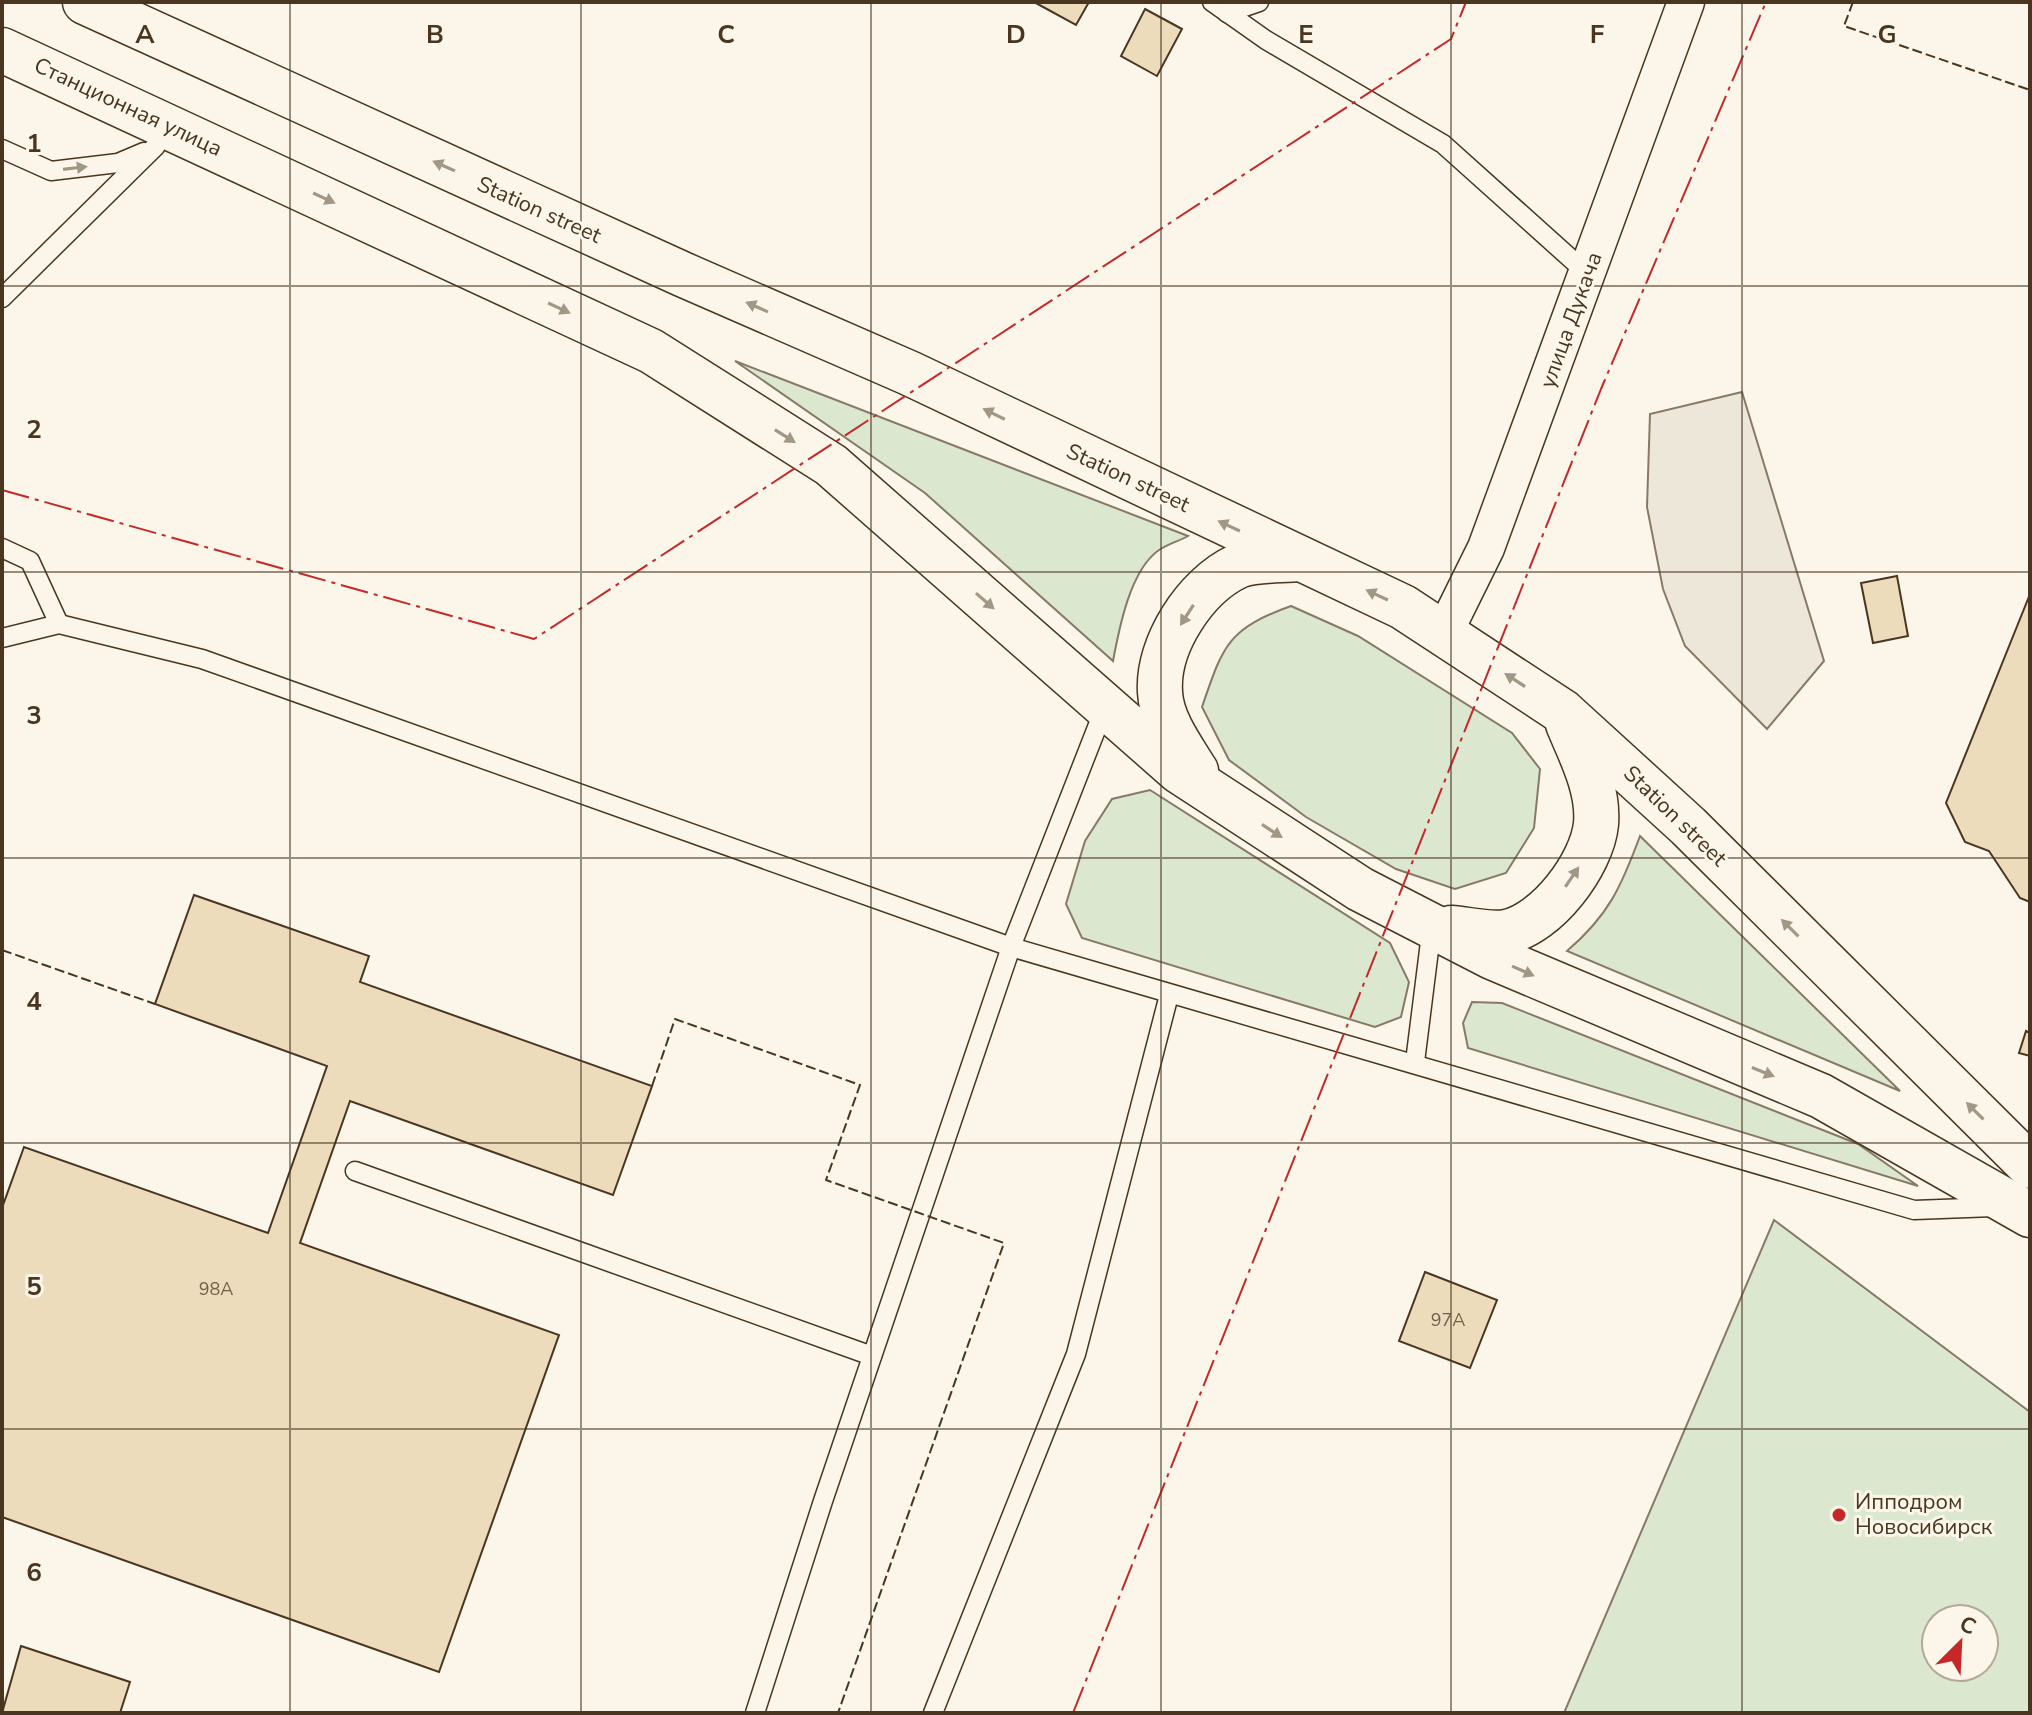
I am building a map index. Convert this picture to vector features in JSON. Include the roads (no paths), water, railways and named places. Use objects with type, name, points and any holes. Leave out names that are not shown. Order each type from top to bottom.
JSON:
[{"type":"main road","name":"Station street","points":[[85,2],[653,261],[909,373],[1403,607],[1563,712],[1688,826],[2030,1166]]},
{"type":"main road","name":"Станционная улица","points":[[2,50],[170,140],[651,351],[831,465],[1105,707]]},
{"type":"main road","points":[[1207,789],[1171,731],[1159,693],[1165,649],[1201,592],[1239,565],[1300,559]]},
{"type":"main road","points":[[1105,707],[1179,771],[1360,889],[1506,963],[1821,1096],[2022,1210]]},
{"type":"main road","points":[[1432,926],[1506,932],[1541,916],[1576,876],[1596,824],[1590,776],[1563,712]]},
{"type":"street","name":"улица Дукача","points":[[1444,633],[1486,548],[1589,275],[1686,2]]},
{"type":"lane","points":[[1220,8],[1259,2]]},
{"type":"lane","points":[[1220,8],[1266,40],[1443,144],[1589,275]]},
{"type":"lane","points":[[2,149],[51,171],[118,163],[170,140]]},
{"type":"lane","points":[[2,298],[170,140]]},
{"type":"lane","points":[[2,548],[30,561],[59,624]]},
{"type":"lane","points":[[2,638],[59,624],[202,659],[1011,947],[1169,995],[1415,1062],[1914,1210],[2022,1210]]},
{"type":"lane","points":[[755,1713],[1011,947],[1105,707]]},
{"type":"lane","points":[[1415,1062],[1432,926]]},
{"type":"lane","points":[[933,1713],[1076,1354],[1169,995]]},
{"type":"lane","points":[[355,1171],[872,1356]]},
{"type":"place","name":"Ипподром Новосибирск","points":[[1839,1515]]}]
